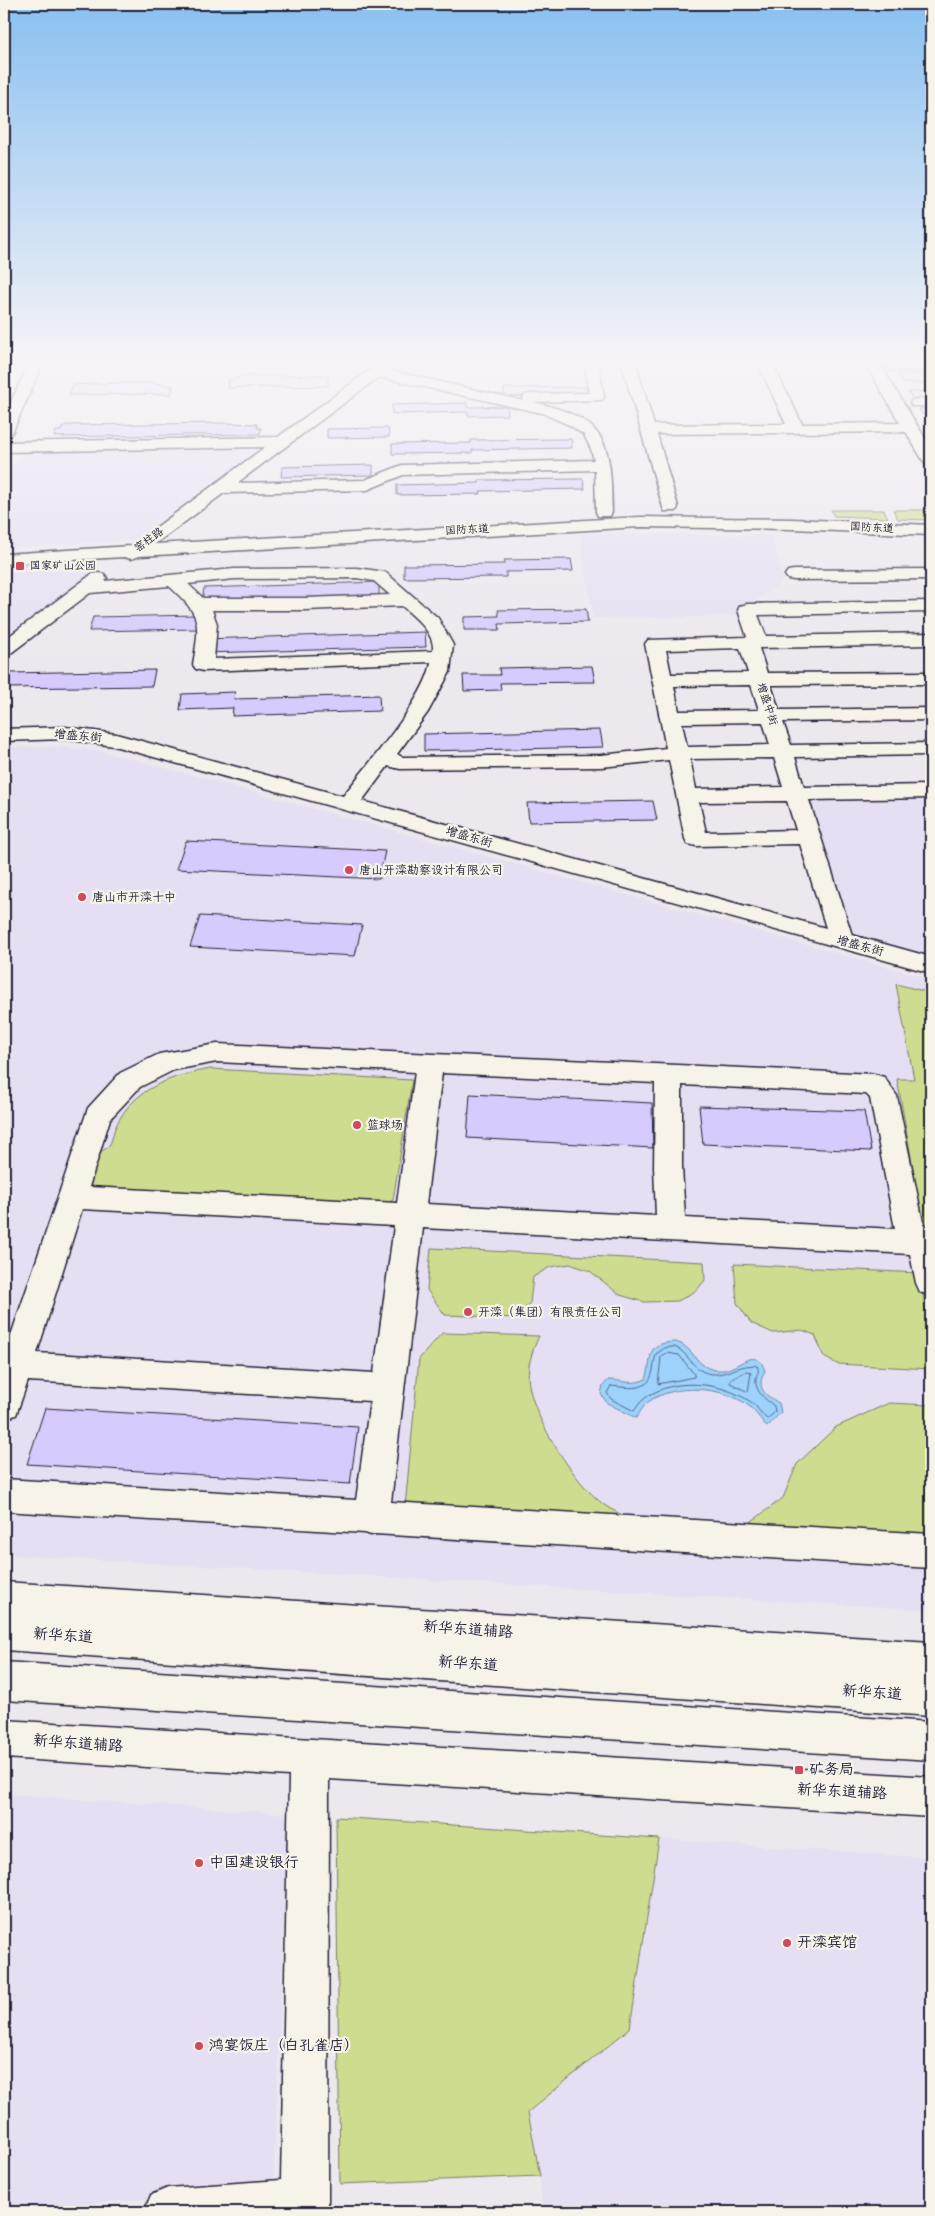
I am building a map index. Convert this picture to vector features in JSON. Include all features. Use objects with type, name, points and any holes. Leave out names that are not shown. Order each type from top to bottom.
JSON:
[{"type":"street","name":"窑柱路","points":[[4,649],[251,464]]},
{"type":"street","points":[[658,464],[670,507]]},
{"type":"street","points":[[220,488],[366,485],[380,480],[390,473],[402,470],[602,465],[604,512]]},
{"type":"street","name":"国防东道","points":[[4,559],[500,528],[640,522],[792,524],[931,530]]},
{"type":"street","points":[[84,588],[234,574],[357,573],[379,576],[403,600],[431,622],[443,645],[440,672],[418,712],[349,803]]},
{"type":"street","points":[[794,575],[931,574]]},
{"type":"street","points":[[870,575],[902,640]]},
{"type":"street","points":[[172,579],[200,604],[207,617],[208,629],[203,665],[442,656]]},
{"type":"street","points":[[200,604],[305,604],[403,600]]},
{"type":"street","points":[[886,607],[931,606]]},
{"type":"street","name":"增盛中街","points":[[842,941],[760,679],[747,610],[886,607]]},
{"type":"street","points":[[809,837],[696,839],[655,644],[931,639]]},
{"type":"street","points":[[851,641],[912,774]]},
{"type":"street","points":[[663,680],[931,678]]},
{"type":"street","points":[[671,718],[931,714]]},
{"type":"street","name":"增盛东街","points":[[4,734],[65,733],[116,740],[931,965]]},
{"type":"street","points":[[687,796],[796,793],[912,774],[931,749]]},
{"type":"street","points":[[384,758],[400,764],[601,761],[678,753],[782,751],[912,774]]},
{"type":"street","points":[[4,1405],[98,1115],[130,1080],[168,1061],[217,1053],[874,1084],[883,1096],[910,1227],[927,1243],[931,1283]]},
{"type":"street","points":[[371,1518],[430,1062]]},
{"type":"street","points":[[669,1074],[668,1167],[671,1229]]},
{"type":"street","points":[[71,1197],[927,1243]]},
{"type":"street","points":[[17,1366],[387,1388]]},
{"type":"street","points":[[4,1495],[931,1551]]},
{"type":"street","name":"新华东道辅路","points":[[4,1600],[931,1661]]},
{"type":"street","name":"新华东道","points":[[4,1632],[931,1697]]},
{"type":"street","points":[[4,1681],[931,1741]]},
{"type":"street","name":"新华东道辅路","points":[[4,1740],[931,1797]]},
{"type":"street","points":[[168,2212],[304,2207],[309,1759]]},
{"type":"shaded area","points":[[13,464],[238,464],[135,540],[4,548],[4,475]]},
{"type":"shaded area","points":[[580,534],[772,535],[783,581],[748,606],[738,606],[740,616],[593,618]]},
{"type":"shaded area","points":[[88,568],[98,570],[4,636],[4,572]]},
{"type":"shaded area","name":"开滦（集团）有限责任公司","points":[[63,747],[103,752],[184,773],[931,979],[931,1610],[4,1554],[4,748]]},
{"type":"shaded area","points":[[931,794],[931,958],[847,935],[802,796]]},
{"type":"shaded area","points":[[4,1794],[288,1814],[273,2189],[4,2210]]},
{"type":"shaded area","name":"开滦宾馆","points":[[659,1839],[931,1858],[931,2212],[543,2212],[540,2176],[528,2112],[630,2028]]},
{"type":"green space","points":[[831,510],[884,510],[888,518],[834,516]]},
{"type":"green space","points":[[893,510],[931,510],[931,520],[898,519]]},
{"type":"green space","points":[[896,984],[931,993],[931,1233],[924,1229],[897,1079],[914,1079]]},
{"type":"green space","points":[[211,1069],[412,1080],[393,1200],[378,1208],[99,1191],[90,1186],[89,1179],[93,1159],[109,1146],[114,1130],[123,1113],[133,1102],[144,1093],[169,1080]]},
{"type":"green space","points":[[431,1248],[704,1262],[705,1280],[697,1290],[678,1301],[644,1302],[620,1295],[590,1271],[570,1264],[550,1267],[533,1277],[530,1303],[517,1318],[445,1315],[427,1290]]},
{"type":"green space","points":[[734,1264],[919,1273],[931,1340],[931,1369],[837,1364],[824,1357],[815,1335],[802,1330],[773,1333],[751,1323],[737,1303]]},
{"type":"green space","points":[[442,1333],[539,1336],[530,1360],[528,1379],[533,1400],[547,1433],[568,1466],[592,1494],[607,1506],[634,1521],[405,1507],[419,1359]]},
{"type":"green space","points":[[889,1403],[931,1405],[931,1538],[744,1527],[783,1498],[797,1464],[836,1427]]},
{"type":"green space","points":[[336,1817],[659,1839],[630,2028],[528,2112],[540,2176],[340,2184]]},
{"type":"water","points":[[676,1342],[688,1349],[701,1364],[714,1370],[729,1369],[747,1360],[757,1359],[762,1363],[765,1371],[761,1386],[766,1394],[779,1403],[781,1412],[767,1427],[749,1406],[738,1399],[726,1394],[698,1389],[671,1392],[659,1396],[648,1402],[636,1418],[607,1403],[601,1394],[603,1386],[608,1380],[632,1382],[646,1379],[654,1348],[666,1343]]},
{"type":"building","points":[[373,465],[373,475],[281,477],[282,467]]},
{"type":"building","points":[[583,479],[585,489],[480,491],[481,494],[397,495],[397,485],[479,483],[479,480]]},
{"type":"building","points":[[571,559],[573,571],[506,572],[506,577],[404,578],[404,565],[505,564],[504,560]]},
{"type":"building","points":[[379,582],[379,595],[202,601],[204,588]]},
{"type":"building","points":[[586,609],[588,622],[499,624],[500,630],[464,630],[464,617],[499,616],[498,610]]},
{"type":"building","points":[[200,615],[197,629],[89,631],[93,617]]},
{"type":"building","points":[[425,632],[426,647],[202,653],[203,639]]},
{"type":"building","points":[[592,666],[595,682],[500,683],[501,690],[464,691],[463,675],[500,675],[499,668]]},
{"type":"building","points":[[155,670],[152,686],[4,688],[10,673]]},
{"type":"building","points":[[235,692],[234,699],[379,695],[380,711],[232,716],[233,708],[180,710],[182,694]]},
{"type":"building","points":[[600,730],[603,747],[424,751],[424,734]]},
{"type":"building","points":[[653,801],[657,820],[529,822],[527,803]]},
{"type":"building","points":[[186,841],[385,851],[379,879],[176,869]]},
{"type":"building","points":[[200,916],[362,925],[355,956],[190,947]]},
{"type":"building","points":[[470,1094],[652,1103],[653,1148],[467,1138]]},
{"type":"building","points":[[699,1106],[864,1111],[871,1151],[703,1144]]},
{"type":"building","points":[[45,1408],[358,1427],[350,1484],[27,1464]]},
{"type":"place","name":"国家矿山公园","points":[[20,566]]},
{"type":"place","name":"唐山开滦勘察设计有限公司","points":[[349,870]]},
{"type":"place","name":"唐山市开滦十中","points":[[82,897]]},
{"type":"place","name":"篮球场","points":[[357,1125]]},
{"type":"place","name":"开滦（集团）有限责任公司","points":[[468,1312]]},
{"type":"place","name":"矿务局","points":[[799,1770]]},
{"type":"place","name":"中国建设银行","points":[[199,1863]]},
{"type":"place","name":"开滦宾馆","points":[[787,1943]]},
{"type":"place","name":"鸿宴饭庄（白孔雀店）","points":[[199,2046]]}]
